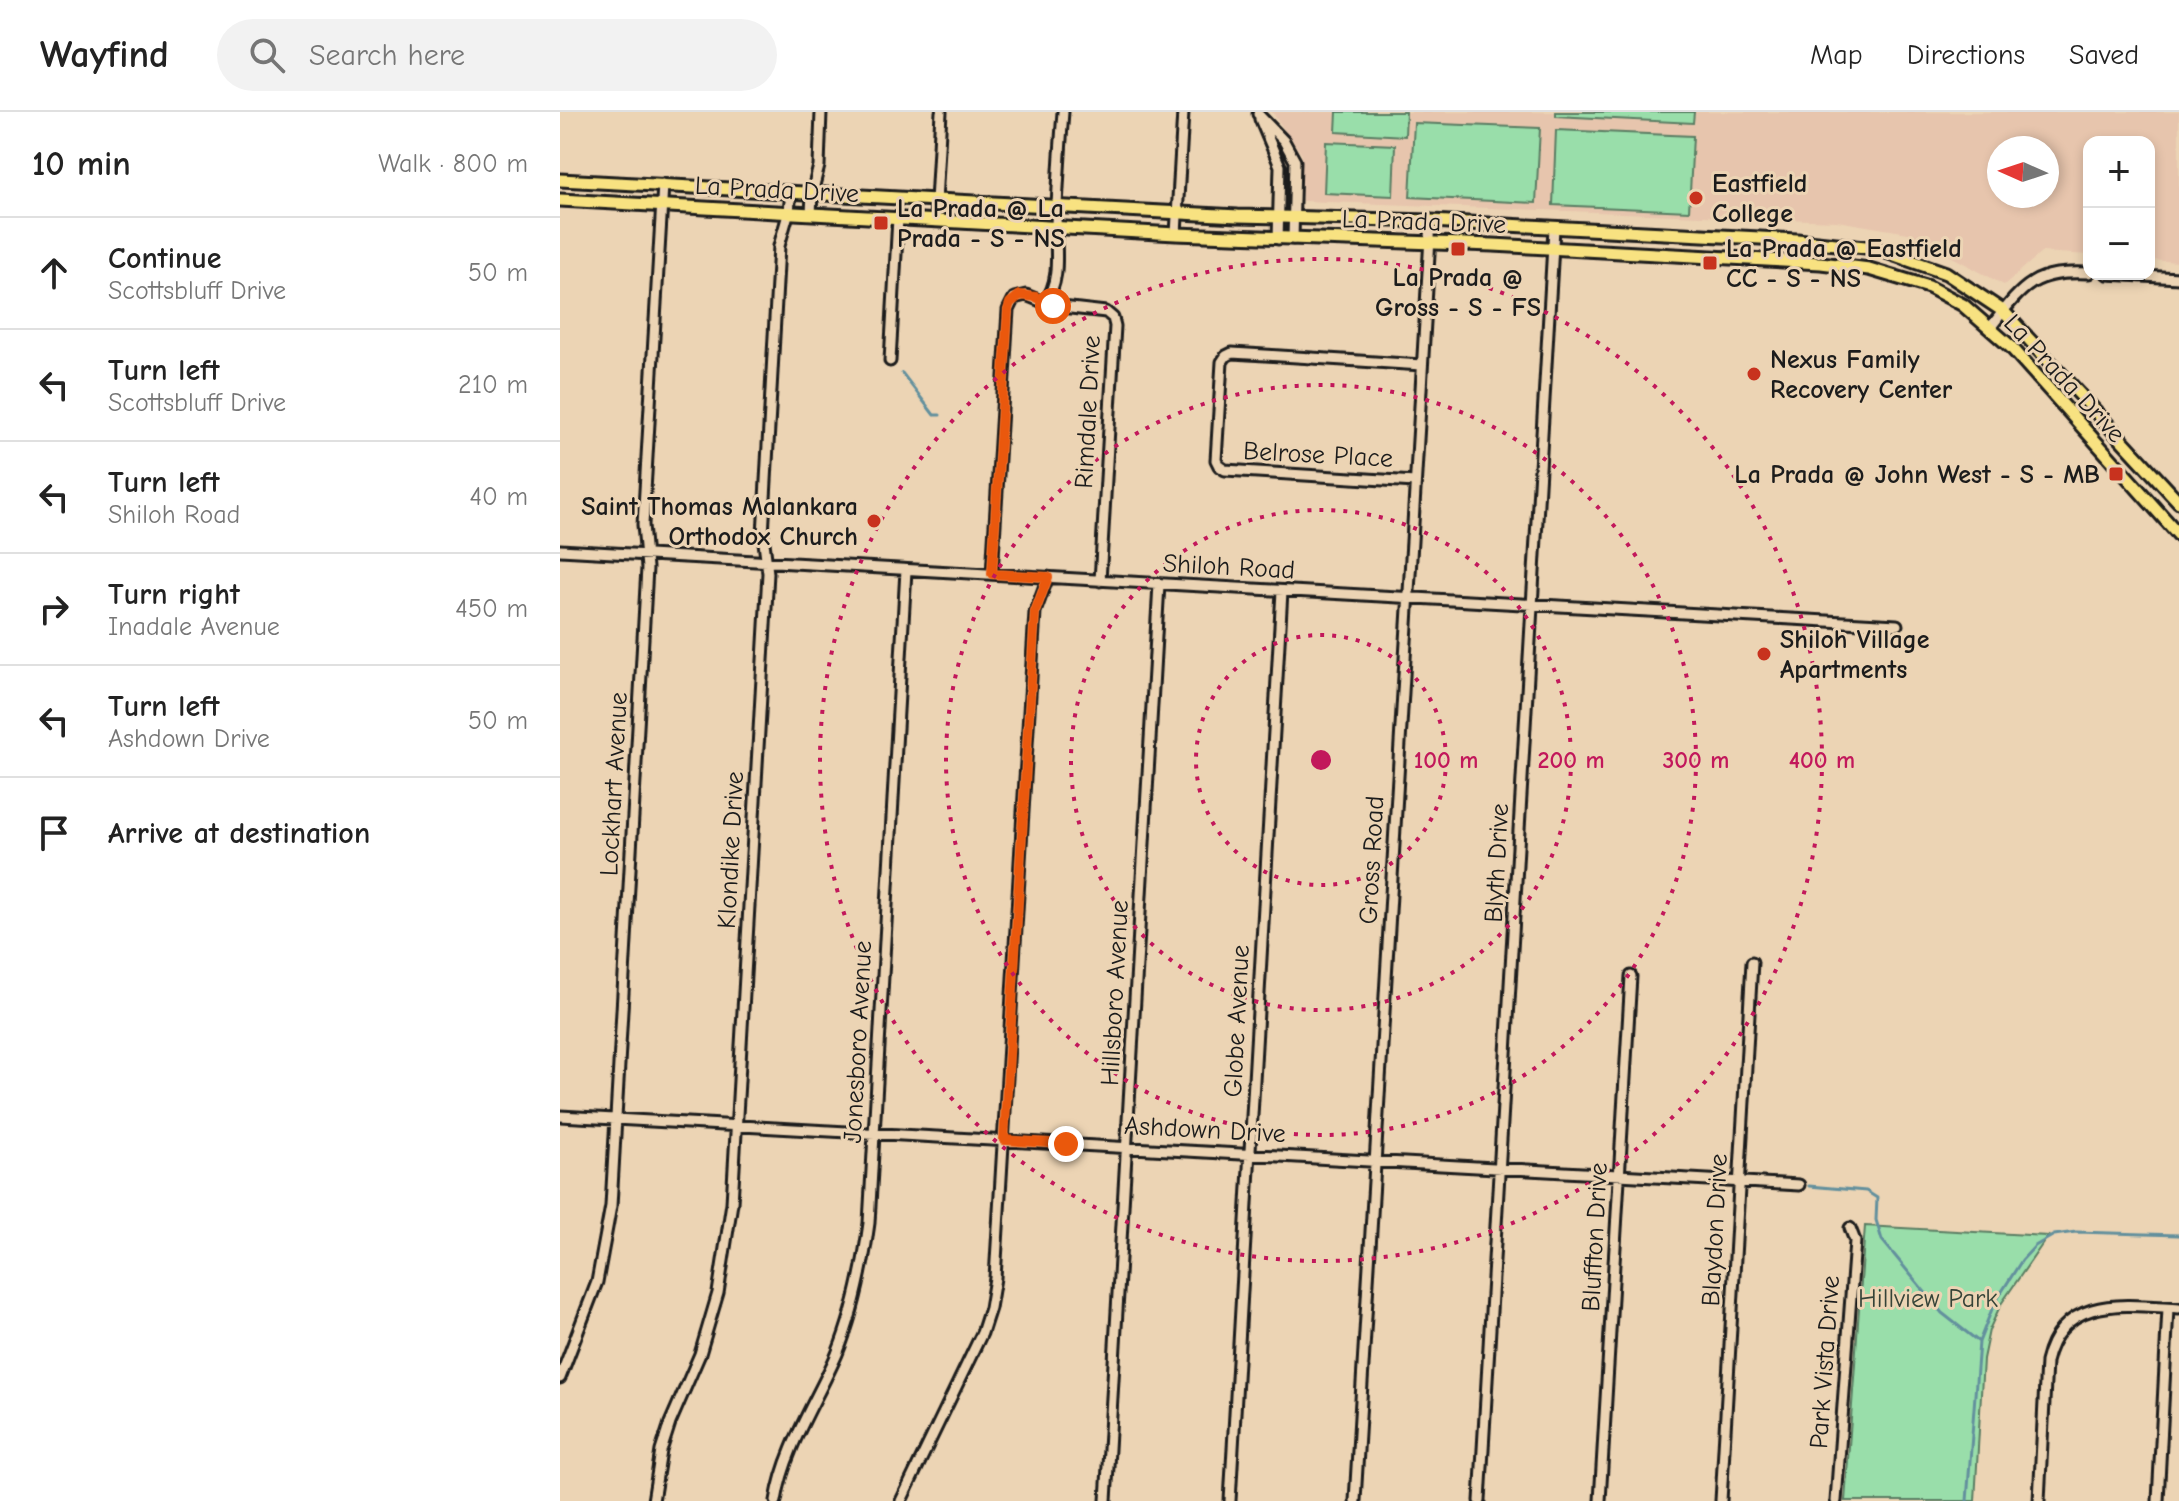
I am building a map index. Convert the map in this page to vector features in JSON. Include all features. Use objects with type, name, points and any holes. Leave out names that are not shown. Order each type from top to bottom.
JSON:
[{"type":"main road","name":"La Prada Drive","points":[[560,180],[1177,213],[1431,221],[1875,248],[1946,273],[2003,311],[2175,498]]},
{"type":"main road","name":"La Prada Drive","points":[[560,200],[1278,239],[1553,248],[1869,269],[1929,287],[1963,305],[1990,328],[2011,347],[2179,535]]},
{"type":"main road","points":[[1739,259],[1741,238]]},
{"type":"main road","points":[[1869,269],[1875,248]]},
{"type":"main road","points":[[2155,509],[2175,498]]},
{"type":"street","points":[[811,214],[812,193],[819,166],[821,112]]},
{"type":"street","points":[[935,220],[941,112]]},
{"type":"street","points":[[1045,302],[1055,277],[1063,112]]},
{"type":"street","points":[[1176,234],[1183,112]]},
{"type":"street","points":[[1258,113],[1280,166],[1278,239]]},
{"type":"street","points":[[1258,113],[1284,141],[1295,161],[1293,239]]},
{"type":"street","name":"Lockhart Avenue","points":[[560,1378],[585,1318],[605,1249],[611,1206],[646,556],[643,525],[663,184]]},
{"type":"street","name":"Klondike Drive","points":[[653,1501],[661,1451],[700,1354],[718,1293],[732,1203],[766,563],[763,535],[779,246],[791,192]]},
{"type":"street","points":[[890,361],[898,218]]},
{"type":"street","name":"Gross Road","points":[[1355,1501],[1431,221]]},
{"type":"street","name":"Blyth Drive","points":[[1480,1501],[1554,228]]},
{"type":"street","points":[[1990,328],[2025,287],[2043,276],[2083,273]]},
{"type":"street","points":[[2155,277],[2179,278]]},
{"type":"street","name":"Rimdale Drive","points":[[992,574],[1008,310],[1010,303],[1020,295],[1026,295],[1063,308],[1106,312],[1113,318],[1100,581]]},
{"type":"street","name":"Belrose Place","points":[[1415,482],[1225,470],[1216,460],[1222,362],[1232,353],[1422,365]]},
{"type":"street","name":"Shiloh Road","points":[[560,550],[1897,625]]},
{"type":"street","name":"Jonesboro Avenue","points":[[776,1501],[785,1466],[837,1353],[865,1254],[906,570]]},
{"type":"street","points":[[901,1501],[982,1333],[995,1278],[1035,612],[1048,577]]},
{"type":"street","name":"Hillsboro Avenue","points":[[1106,1501],[1159,584]]},
{"type":"street","name":"Globe Avenue","points":[[1230,1501],[1282,591]]},
{"type":"street","name":"Blaydon Drive","points":[[1721,1501],[1752,962]]},
{"type":"street","name":"Bluffton Drive","points":[[1600,1501],[1631,976]]},
{"type":"street","name":"Ashdown Drive","points":[[560,1116],[1799,1185]]},
{"type":"street","name":"Park Vista Drive","points":[[1836,1501],[1855,1241],[1850,1228]]},
{"type":"street","points":[[2039,1501],[2046,1362],[2050,1346],[2059,1333],[2086,1311],[2102,1306],[2179,1308]]},
{"type":"street","points":[[2158,1501],[2168,1308]]},
{"type":"shaded area","name":"Eastfield College","points":[[1272,112],[2179,112],[2179,262],[2155,260],[2155,136],[2083,136],[2083,255],[2042,252],[2004,285],[1908,233],[1837,221],[1302,201],[1302,155]]},
{"type":"green space","points":[[1337,112],[1406,112],[1405,136],[1336,132]]},
{"type":"green space","points":[[1556,112],[1694,112],[1693,123],[1556,116]]},
{"type":"green space","points":[[1414,123],[1540,128],[1536,203],[1410,197]]},
{"type":"green space","points":[[1556,130],[1693,136],[1689,211],[1553,205]]},
{"type":"green space","points":[[1326,142],[1395,145],[1393,196],[1324,193]]},
{"type":"green space","name":"Hillview Park","points":[[1865,1226],[2048,1236],[2001,1304],[1989,1330],[1983,1359],[1975,1501],[1845,1501]]},
{"type":"waterway","points":[[902,373],[934,415],[940,415]]},
{"type":"waterway","points":[[1809,1186],[1866,1191],[1877,1198],[1876,1220],[1882,1240],[1942,1313],[1979,1342]]},
{"type":"waterway","points":[[1967,1501],[1979,1342],[1994,1304],[2022,1260],[2035,1246],[2054,1235],[2076,1232],[2179,1235]]},
{"type":"place","name":"Eastfield College","points":[[1696,198]]},
{"type":"place","name":"La Prada @ La Prada - S - NS","points":[[881,223]]},
{"type":"place","name":"La Prada @ Gross - S - FS","points":[[1458,249]]},
{"type":"place","name":"La Prada @ Eastfield CC - S - NS","points":[[1710,263]]},
{"type":"place","name":"Nexus Family Recovery Center","points":[[1754,374]]},
{"type":"place","name":"La Prada @ John West - S - MB","points":[[2116,474]]},
{"type":"place","name":"Saint Thomas Malankara Orthodox Church","points":[[874,521]]},
{"type":"place","name":"Shiloh Village Apartments","points":[[1764,654]]},
{"type":"route","points":[[1053,306],[1036,297],[1020,295],[1014,298],[1008,310],[992,574],[1048,577],[1035,612],[1004,1140],[1066,1144]]}]
